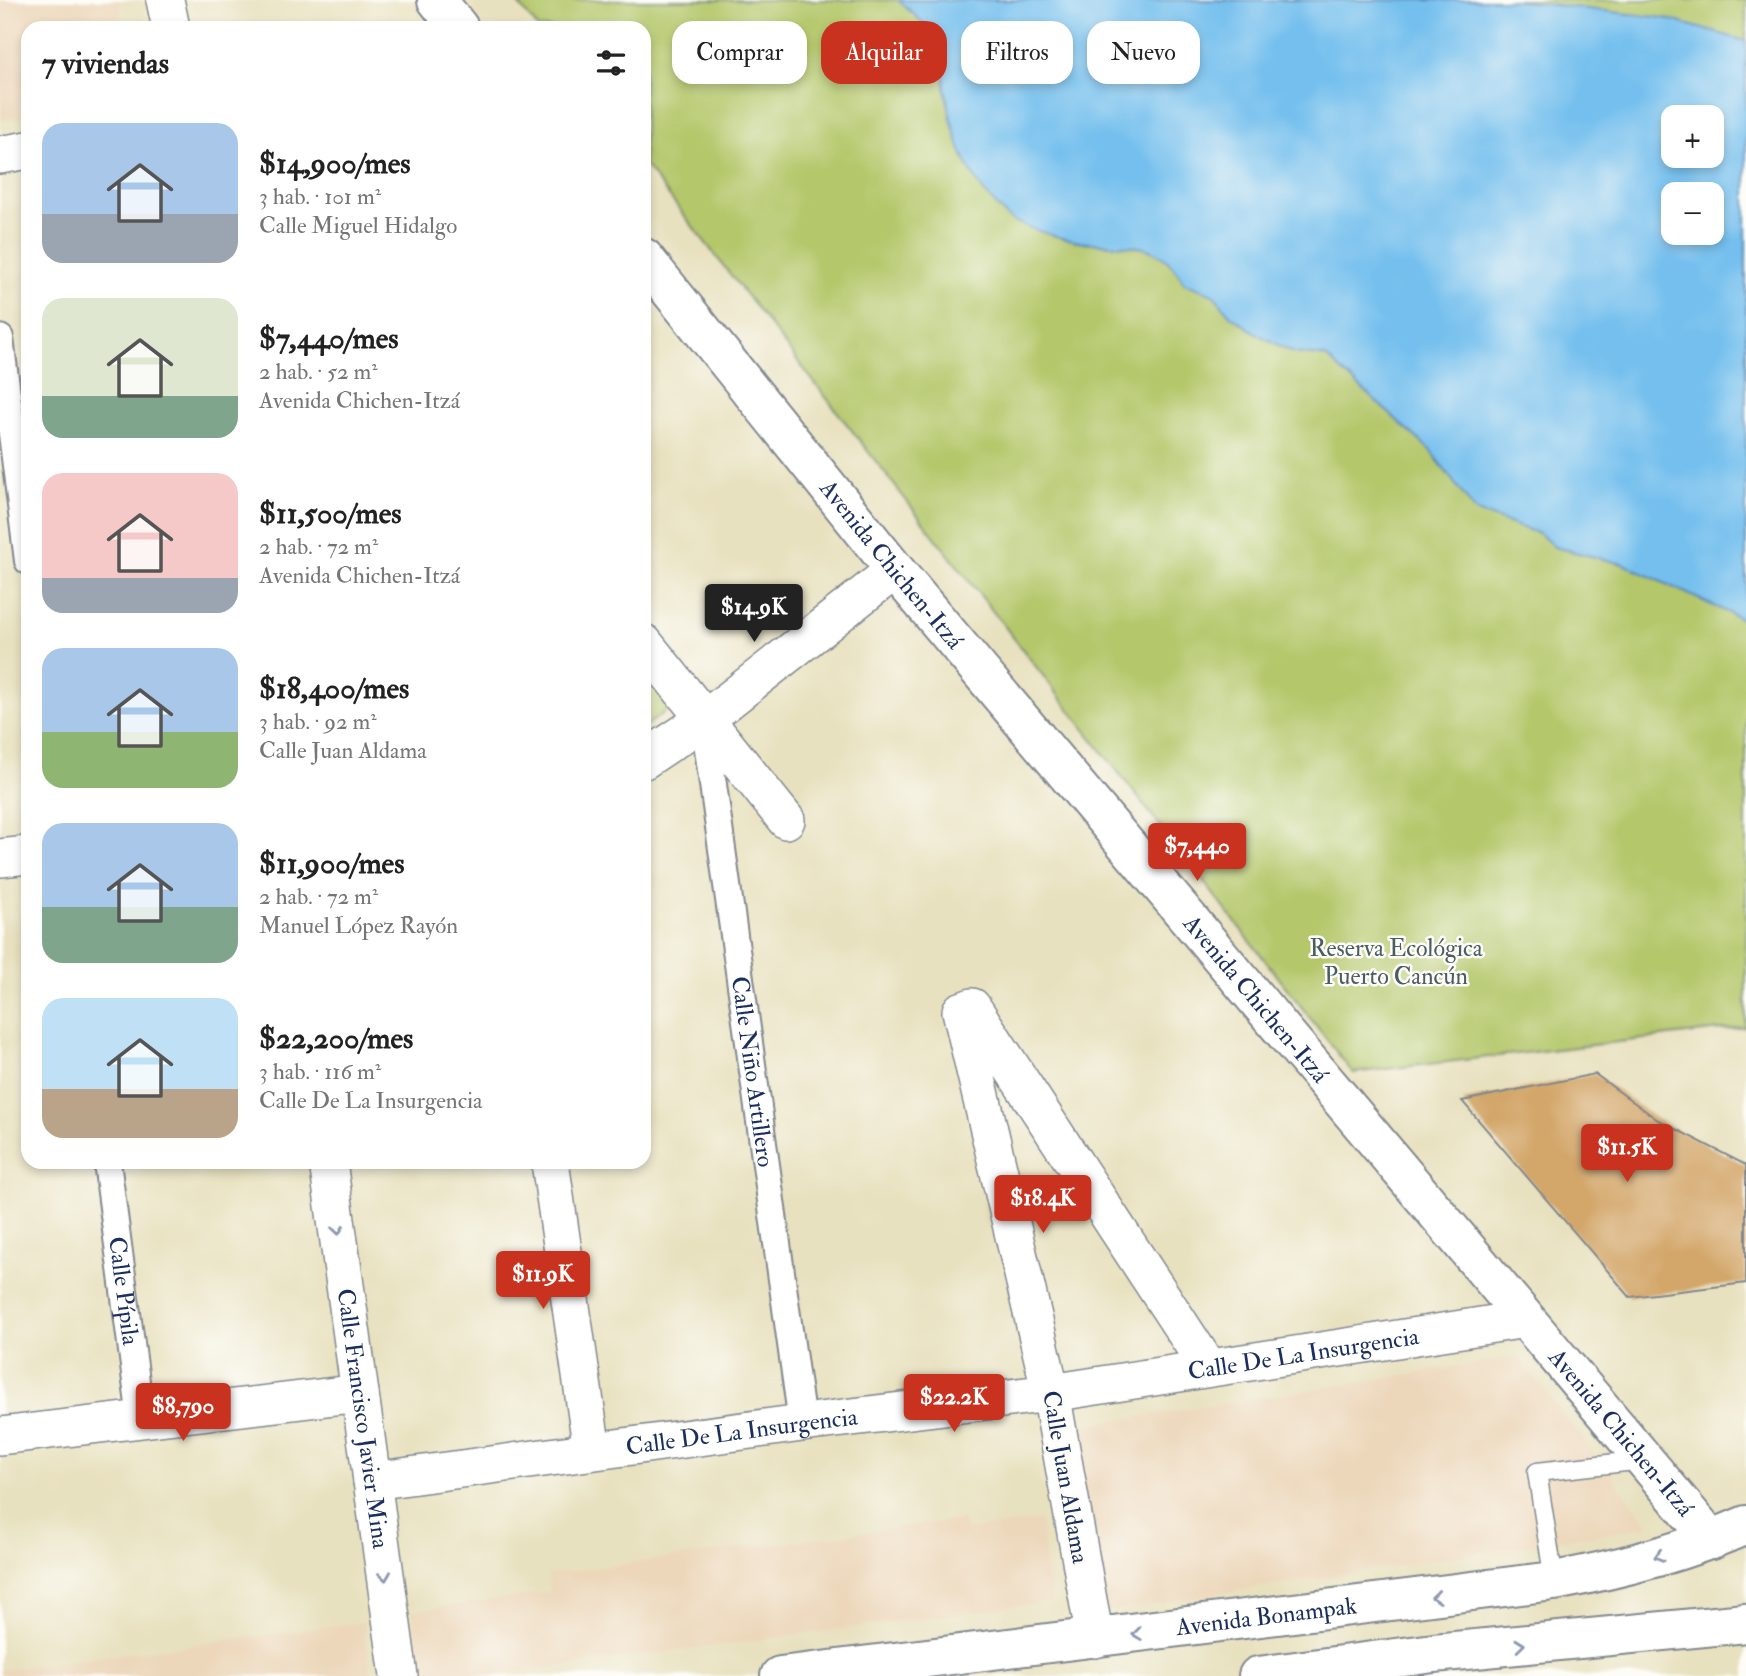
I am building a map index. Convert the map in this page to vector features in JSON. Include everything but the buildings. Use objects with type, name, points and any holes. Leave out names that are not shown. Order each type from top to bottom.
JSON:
[{"type":"street","points":[[165,0],[170,21]]},
{"type":"street","points":[[437,0],[454,21]]},
{"type":"street","points":[[0,155],[21,151]]},
{"type":"street","name":"Avenida Chichen-Itzá","points":[[651,267],[895,570],[1712,1540]]},
{"type":"street","points":[[0,338],[21,505]]},
{"type":"street","points":[[651,755],[704,720],[895,570]]},
{"type":"street","points":[[651,652],[786,820]]},
{"type":"street","name":"Calle Niño Artillero","points":[[704,720],[802,1423]]},
{"type":"street","points":[[0,859],[21,856]]},
{"type":"street","name":"Calle Juan Aldama","points":[[1095,1639],[1051,1393],[961,1010],[972,1007],[1208,1367]]},
{"type":"street","name":"Calle Pípila","points":[[108,1169],[141,1419]]},
{"type":"street","name":"Calle Francisco Javier Mina","points":[[329,1169],[398,1676]]},
{"type":"street","points":[[551,1169],[592,1451]]},
{"type":"street","name":"Calle De La Insurgencia","points":[[372,1481],[802,1423],[1051,1393],[1526,1319]]},
{"type":"street","points":[[0,1436],[360,1393]]},
{"type":"street","name":"Avenida Bonampak","points":[[780,1676],[1555,1581],[1609,1571],[1712,1540],[1746,1525]]},
{"type":"street","points":[[1258,1676],[1434,1653],[1746,1623]]},
{"type":"lane","points":[[1555,1581],[1537,1472],[1645,1460]]},
{"type":"shaded area","points":[[0,0],[119,0],[123,21],[21,21],[21,118],[0,120]]},
{"type":"shaded area","points":[[1519,1357],[1650,1526],[1104,1612],[1075,1427]]},
{"type":"shaded area","points":[[963,1519],[966,1530],[1040,1520],[1051,1601],[488,1676],[421,1676],[412,1611],[550,1592],[548,1574]]},
{"type":"shaded area","points":[[364,1622],[371,1676],[0,1676],[0,1670]]},
{"type":"green space","name":"Reserva Ecológica Puerto Cancún","points":[[515,0],[1746,0],[1746,1027],[1353,1073],[651,173],[651,21],[532,21]]},
{"type":"green space","points":[[651,672],[675,705],[651,722]]},
{"type":"water","points":[[898,0],[1512,0],[1664,18],[1746,41],[1746,621],[1623,564],[1554,547],[1540,534],[1476,512],[1429,449],[1326,357],[1294,353],[1259,335],[1231,316],[1213,294],[1184,283],[1164,258],[1152,251],[1141,247],[1067,239],[1010,219],[982,189],[970,170],[948,106],[944,84],[947,84],[947,21],[921,21]]}]
